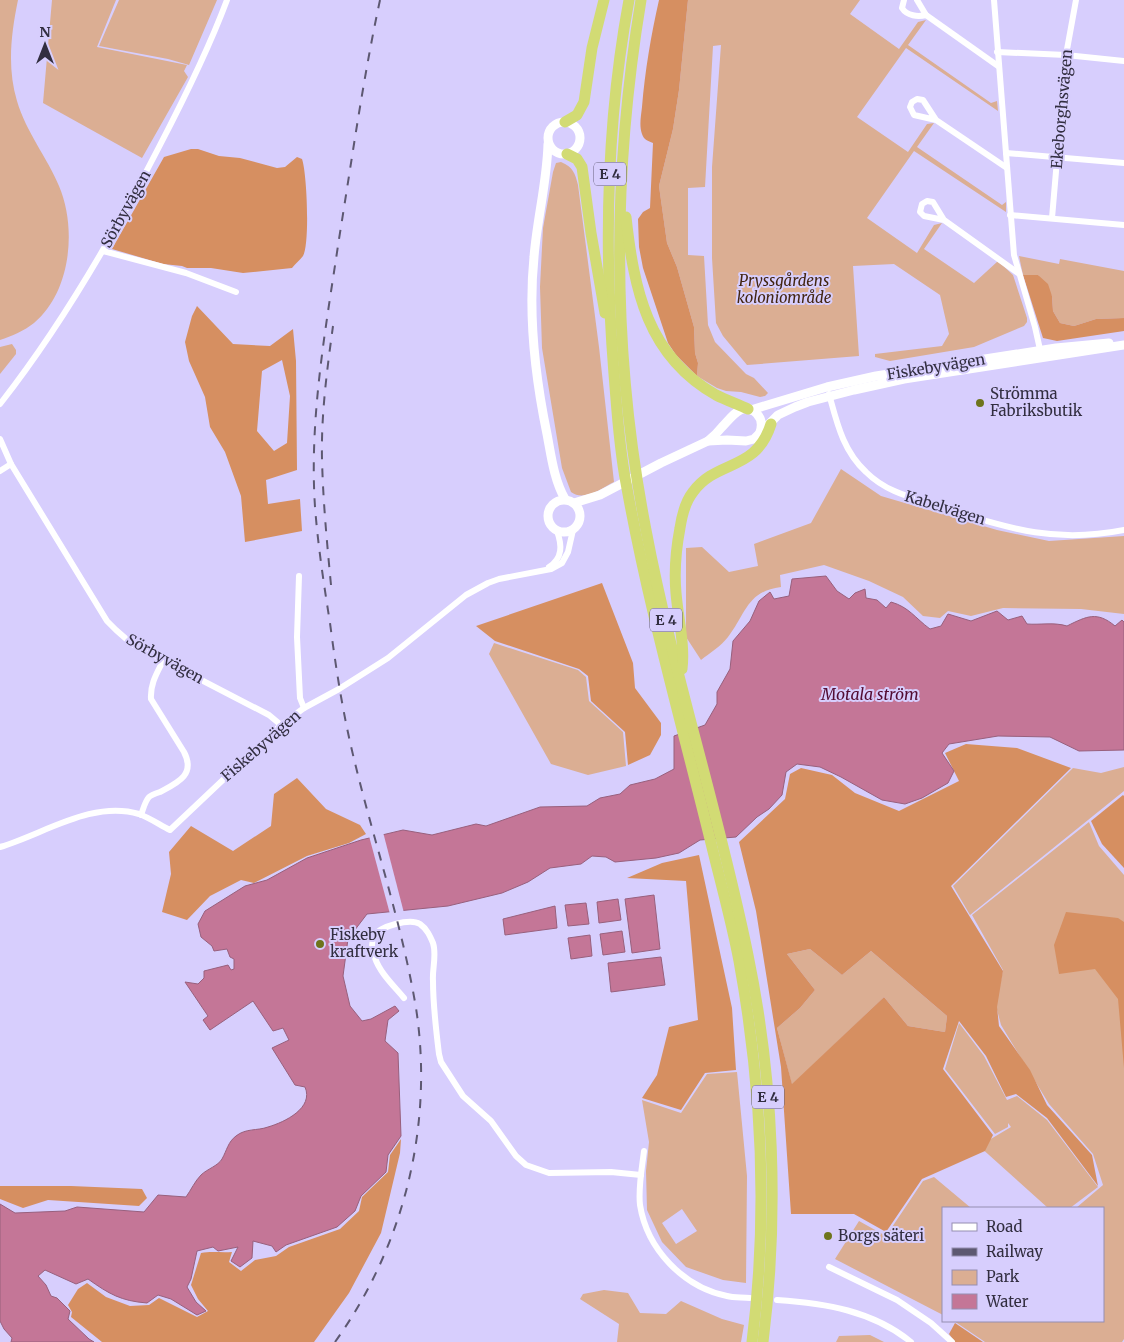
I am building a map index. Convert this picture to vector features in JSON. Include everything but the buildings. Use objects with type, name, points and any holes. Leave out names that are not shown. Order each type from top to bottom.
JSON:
[{"type":"highway","points":[[565,122],[573,118],[582,106],[592,48],[604,0]]},
{"type":"highway","name":"E 4","points":[[629,0],[616,88],[610,174],[608,257],[612,349],[619,438],[625,481],[658,633],[683,709],[720,857],[748,954],[760,1022],[771,1151],[771,1232],[763,1342]]},
{"type":"highway","name":"E 4","points":[[641,0],[628,94],[621,176],[620,298],[631,434],[646,531],[681,678],[683,709]]},
{"type":"highway","points":[[563,154],[577,159],[582,167],[595,258],[612,349]]},
{"type":"highway","points":[[621,176],[632,267],[641,301],[653,330],[677,364],[691,377],[717,395],[749,409]]},
{"type":"highway","points":[[681,678],[684,658],[675,571],[681,520],[688,500],[698,485],[704,480],[752,455],[764,440],[771,424]]},
{"type":"highway","points":[[731,465],[749,448],[759,435]]},
{"type":"highway","name":"E 4","points":[[720,857],[749,1023],[757,1092],[761,1232],[756,1316],[752,1342]]},
{"type":"street","name":"Sörbyvägen","points":[[0,404],[44,342],[103,251],[173,121],[205,56],[227,0]]},
{"type":"street","points":[[904,0],[902,8],[906,13],[926,15]]},
{"type":"street","points":[[917,0],[926,15],[998,66]]},
{"type":"street","points":[[994,0],[1014,255],[1041,354]]},
{"type":"street","name":"Ekeborghsvägen","points":[[1052,218],[1066,55],[1076,0]]},
{"type":"street","points":[[997,52],[1066,55],[1124,61]]},
{"type":"street","points":[[936,120],[1007,168]]},
{"type":"street","points":[[545,179],[551,163],[563,154],[575,150],[580,142],[579,133],[574,125],[565,122],[556,124],[549,130],[547,139],[545,179],[536,232],[532,327],[538,389],[558,486],[565,499],[574,503],[579,508],[581,514],[578,525],[573,530],[565,532],[557,530],[550,525],[548,517],[550,508],[555,502],[558,486]]},
{"type":"street","points":[[548,144],[552,150],[563,154]]},
{"type":"street","points":[[1006,153],[1124,163]]},
{"type":"street","points":[[1010,215],[1124,225]]},
{"type":"street","points":[[944,220],[1018,273]]},
{"type":"street","points":[[103,251],[186,273],[236,292]]},
{"type":"street","name":"Fiskebyvägen","points":[[581,514],[586,506],[602,494],[708,441],[736,412],[829,392],[903,372],[1041,354],[1080,344],[1124,343]]},
{"type":"street","name":"Fiskebyvägen","points":[[708,441],[746,441],[759,435],[778,415],[829,392]]},
{"type":"street","name":"Kabelvägen","points":[[829,392],[841,436],[850,455],[873,479],[894,492],[1025,532],[1083,536],[1124,530]]},
{"type":"street","points":[[749,409],[760,419],[759,435]]},
{"type":"street","name":"Sörbyvägen","points":[[0,439],[6,467],[107,621],[132,644],[269,715],[281,725]]},
{"type":"street","name":"Fiskebyvägen","points":[[574,503],[602,494]]},
{"type":"street","points":[[555,502],[565,499]]},
{"type":"street","points":[[541,571],[552,565],[559,556],[560,544],[557,530]]},
{"type":"street","name":"Fiskebyvägen","points":[[0,847],[60,824],[108,811],[141,815],[170,830],[281,725],[304,708],[339,690],[388,658],[476,588],[499,579],[551,569],[562,563],[568,552],[573,530]]},
{"type":"street","points":[[299,576],[297,637],[300,698],[304,708]]},
{"type":"street","points":[[141,815],[149,797],[181,781],[186,774],[187,766],[184,752],[152,699],[153,682],[163,661]]},
{"type":"street","points":[[404,998],[378,965],[372,942],[376,933],[382,929],[410,922],[422,925],[428,931],[433,944],[434,1005],[440,1062],[462,1096],[491,1121],[516,1156],[526,1165],[549,1173],[611,1172],[641,1175]]},
{"type":"street","points":[[644,1151],[640,1204],[648,1232],[661,1255],[676,1271],[699,1286],[727,1296],[750,1298]]},
{"type":"street","points":[[828,1267],[897,1300],[931,1323],[952,1342]]},
{"type":"street","points":[[777,1300],[839,1307],[874,1319],[911,1342]]},
{"type":"green space","points":[[0,0],[18,0],[13,25],[11,51],[14,89],[21,112],[31,134],[59,186],[65,203],[69,240],[63,277],[56,294],[46,310],[34,323],[0,340]]},
{"type":"green space","points":[[52,0],[116,0],[97,47],[187,65],[184,71],[188,77],[142,158],[43,103]]},
{"type":"green space","points":[[119,0],[217,0],[189,65],[168,59],[99,46]]},
{"type":"green space","name":"Pryssgårdens koloniområde","points":[[688,0],[860,0],[850,14],[899,49],[918,22],[926,20],[908,45],[991,103],[997,101],[998,111],[906,48],[857,117],[908,152],[927,124],[934,123],[917,147],[1002,205],[1006,202],[1006,212],[914,151],[867,218],[917,253],[934,225],[942,223],[924,249],[974,283],[998,261],[1013,275],[1027,318],[1024,326],[974,347],[890,361],[875,357],[875,354],[942,346],[949,334],[940,295],[894,264],[853,266],[859,356],[747,365],[723,336],[716,323],[712,258],[712,167],[721,45],[713,46],[705,187],[688,188],[688,255],[704,256],[708,325],[715,342],[746,374],[754,378],[768,393],[760,397],[741,392],[726,391],[697,376],[698,363],[695,353],[694,327],[677,267],[667,243],[659,186],[673,129]]},
{"type":"green space","points":[[561,162],[573,171],[578,185],[614,482],[593,493],[582,496],[571,492],[562,468],[542,348],[540,287],[543,228],[553,172],[556,163]]},
{"type":"green space","points":[[1019,256],[1059,264],[1060,259],[1124,271],[1124,318],[1096,319],[1074,326],[1060,323],[1053,311],[1052,296],[1038,275],[1023,275]]},
{"type":"green space","points":[[12,344],[16,354],[0,374],[0,347]]},
{"type":"green space","points":[[841,469],[881,496],[997,530],[1049,541],[1124,536],[1124,614],[1081,609],[1003,608],[971,616],[948,611],[940,618],[923,616],[903,597],[869,581],[824,565],[780,575],[781,587],[761,593],[754,599],[725,640],[701,660],[686,637],[686,548],[702,547],[729,572],[758,566],[754,544],[811,523]]},
{"type":"green space","points":[[494,643],[578,670],[586,677],[589,701],[623,732],[626,766],[588,775],[551,764],[489,654]]},
{"type":"green space","points":[[1124,767],[1124,791],[970,915],[953,886],[1073,768],[1101,773]]},
{"type":"green space","points":[[1089,822],[1099,846],[1124,875],[1124,1339],[1122,1342],[985,1342],[955,1322],[1104,1322],[1104,1207],[1077,1207],[1103,1185],[1093,1154],[1049,1104],[1001,1025],[996,1006],[1003,970],[972,915]]},
{"type":"green space","points":[[810,949],[842,975],[871,951],[947,1016],[945,1032],[908,1026],[884,997],[792,1085],[777,1028],[800,1008],[815,990],[787,954]]},
{"type":"green space","points":[[959,1023],[984,1056],[1007,1100],[1017,1096],[1047,1120],[1098,1187],[1071,1207],[1047,1207],[979,1146],[1011,1127],[1008,1123],[1008,1127],[995,1134],[945,1069]]},
{"type":"green space","points":[[737,1072],[747,1176],[746,1283],[723,1280],[686,1267],[662,1242],[647,1210],[646,1171],[649,1142],[642,1100],[681,1113],[707,1074]],"holes":[[[682,1209],[697,1231],[676,1244],[662,1223]]]},
{"type":"green space","points":[[934,1177],[970,1207],[942,1207],[942,1314],[835,1259],[859,1221],[886,1236],[923,1181]]},
{"type":"green space","points":[[604,1290],[628,1293],[640,1313],[666,1314],[681,1301],[722,1319],[744,1325],[741,1342],[617,1342],[619,1324],[580,1299],[583,1294]]},
{"type":"green space","points":[[870,1335],[884,1342],[836,1342],[839,1336]]},
{"type":"shaded area","points":[[659,0],[688,0],[673,129],[659,186],[667,243],[677,267],[694,327],[695,353],[698,363],[697,376],[676,355],[668,343],[643,268],[639,247],[638,219],[643,212],[650,208],[653,143],[646,140],[643,136],[641,117],[653,26]]},
{"type":"shaded area","points":[[191,149],[198,149],[219,156],[240,158],[277,168],[285,167],[297,157],[302,159],[306,193],[307,224],[305,249],[303,256],[292,268],[243,273],[211,268],[187,268],[163,264],[112,249],[164,157]]},
{"type":"shaded area","points":[[1023,275],[1038,275],[1048,284],[1052,296],[1053,311],[1060,323],[1074,326],[1096,319],[1124,318],[1124,331],[1057,341],[1043,338]]},
{"type":"shaded area","points":[[197,306],[233,344],[270,346],[293,329],[296,361],[297,470],[266,480],[268,504],[300,499],[302,531],[245,542],[241,496],[225,452],[210,427],[205,397],[189,361],[185,342],[192,316]],"holes":[[[282,360],[290,396],[287,443],[274,451],[257,431],[262,371]]]},
{"type":"shaded area","points":[[602,583],[633,663],[635,688],[661,723],[661,735],[650,755],[628,765],[625,732],[591,701],[588,676],[579,669],[495,641],[476,626]]},
{"type":"shaded area","points":[[966,744],[1017,748],[1071,768],[951,886],[1003,971],[997,1007],[999,1026],[1030,1070],[1047,1105],[1092,1155],[1098,1186],[1047,1118],[1016,1094],[1006,1097],[986,1056],[959,1021],[943,1069],[993,1135],[985,1151],[922,1179],[886,1232],[854,1214],[791,1214],[781,1067],[756,911],[739,842],[785,799],[790,774],[801,768],[832,775],[855,793],[899,811],[959,781],[945,753]],"holes":[[[810,949],[842,975],[871,951],[947,1016],[945,1032],[908,1026],[884,997],[792,1084],[777,1028],[800,1008],[815,990],[787,954]]]},
{"type":"shaded area","points":[[297,778],[326,809],[360,825],[366,834],[349,843],[307,856],[254,883],[241,880],[210,896],[187,920],[162,912],[171,874],[169,852],[191,826],[233,851],[271,826],[274,794]]},
{"type":"shaded area","points":[[1123,795],[1124,868],[1102,844],[1091,821]]},
{"type":"shaded area","points":[[699,855],[732,1008],[736,1070],[705,1073],[681,1110],[642,1098],[657,1075],[669,1027],[698,1020],[686,881],[627,878],[662,863]]},
{"type":"shaded area","points":[[1066,912],[1118,918],[1124,922],[1124,1068],[1118,999],[1095,969],[1059,974],[1054,945]]},
{"type":"shaded area","points":[[401,1139],[400,1153],[381,1233],[349,1293],[314,1342],[102,1342],[71,1317],[72,1312],[68,1305],[78,1289],[87,1283],[106,1297],[130,1306],[149,1305],[159,1298],[197,1317],[208,1311],[198,1299],[191,1285],[201,1253],[232,1252],[229,1262],[241,1271],[255,1260],[276,1256],[289,1247],[340,1229],[359,1211],[362,1197],[388,1172],[390,1155]]},
{"type":"shaded area","points":[[0,1186],[142,1189],[147,1198],[139,1206],[48,1200],[23,1208],[0,1199]]},
{"type":"shaded area","points":[[955,1323],[983,1342],[955,1342],[949,1334]]},
{"type":"water","name":"Motala ström","points":[[826,576],[837,591],[849,599],[855,593],[865,589],[866,598],[877,600],[886,608],[891,602],[897,604],[930,629],[941,626],[948,614],[971,621],[997,611],[1008,620],[1022,616],[1027,624],[1067,626],[1086,618],[1097,617],[1109,621],[1115,626],[1122,620],[1124,622],[1124,750],[1079,751],[1050,737],[998,736],[949,744],[942,753],[954,771],[948,783],[922,798],[905,804],[882,800],[820,767],[797,764],[786,772],[782,795],[769,809],[757,817],[736,837],[700,840],[679,853],[656,858],[615,862],[606,857],[592,856],[581,864],[550,868],[528,882],[502,893],[448,906],[367,914],[348,939],[343,976],[350,1006],[362,1021],[371,1019],[395,1006],[399,1011],[388,1020],[385,1041],[398,1053],[401,1136],[388,1155],[386,1172],[361,1196],[355,1211],[337,1227],[286,1245],[276,1252],[272,1246],[253,1241],[252,1258],[240,1267],[231,1261],[238,1247],[218,1251],[213,1247],[197,1251],[191,1279],[187,1287],[196,1302],[206,1311],[197,1315],[171,1299],[158,1295],[147,1303],[130,1301],[109,1293],[88,1279],[76,1284],[45,1270],[38,1276],[46,1285],[51,1296],[57,1298],[70,1311],[68,1319],[94,1342],[11,1342],[12,1338],[0,1321],[0,1204],[15,1213],[65,1211],[77,1207],[144,1212],[158,1195],[186,1197],[201,1175],[220,1161],[233,1138],[240,1133],[275,1125],[290,1118],[302,1108],[307,1095],[305,1087],[295,1085],[272,1048],[289,1040],[283,1028],[273,1031],[253,1001],[210,1030],[203,1020],[208,1016],[185,982],[198,984],[204,978],[204,971],[228,965],[231,970],[234,969],[234,959],[230,957],[227,949],[214,951],[212,946],[201,937],[198,924],[205,911],[245,886],[267,880],[307,858],[361,840],[403,830],[432,835],[476,824],[486,826],[540,807],[587,806],[600,798],[620,794],[630,785],[655,779],[674,769],[674,736],[705,725],[717,704],[717,692],[730,669],[733,641],[750,621],[759,601],[770,592],[774,599],[789,596],[792,579]]},
{"type":"water","points":[[654,895],[660,949],[632,953],[625,899]]},
{"type":"water","points":[[618,899],[621,920],[599,923],[597,902]]},
{"type":"water","points":[[586,903],[589,924],[568,926],[565,905]]},
{"type":"water","points":[[555,906],[557,928],[505,935],[503,919]]},
{"type":"water","points":[[622,931],[625,952],[603,955],[600,934]]},
{"type":"water","points":[[590,935],[592,956],[571,959],[568,938]]},
{"type":"water","points":[[661,957],[665,985],[611,992],[608,963]]},
{"type":"pier","points":[[383,832],[404,913],[390,914],[369,836]]},
{"type":"railway","points":[[335,1342],[359,1305],[379,1266],[396,1225],[408,1183],[416,1140],[421,1096],[421,1052],[416,1008],[403,945],[346,725],[323,580],[315,507],[314,440],[324,339],[358,119],[380,0]]},
{"type":"railway","points":[[331,585],[324,506],[322,426],[333,326]]},
{"type":"place","name":"Strömma Fabriksbutik","points":[[980,403]]},
{"type":"place","name":"Fiskeby kraftverk","points":[[320,944]]},
{"type":"place","name":"Borgs säteri","points":[[828,1236]]}]
